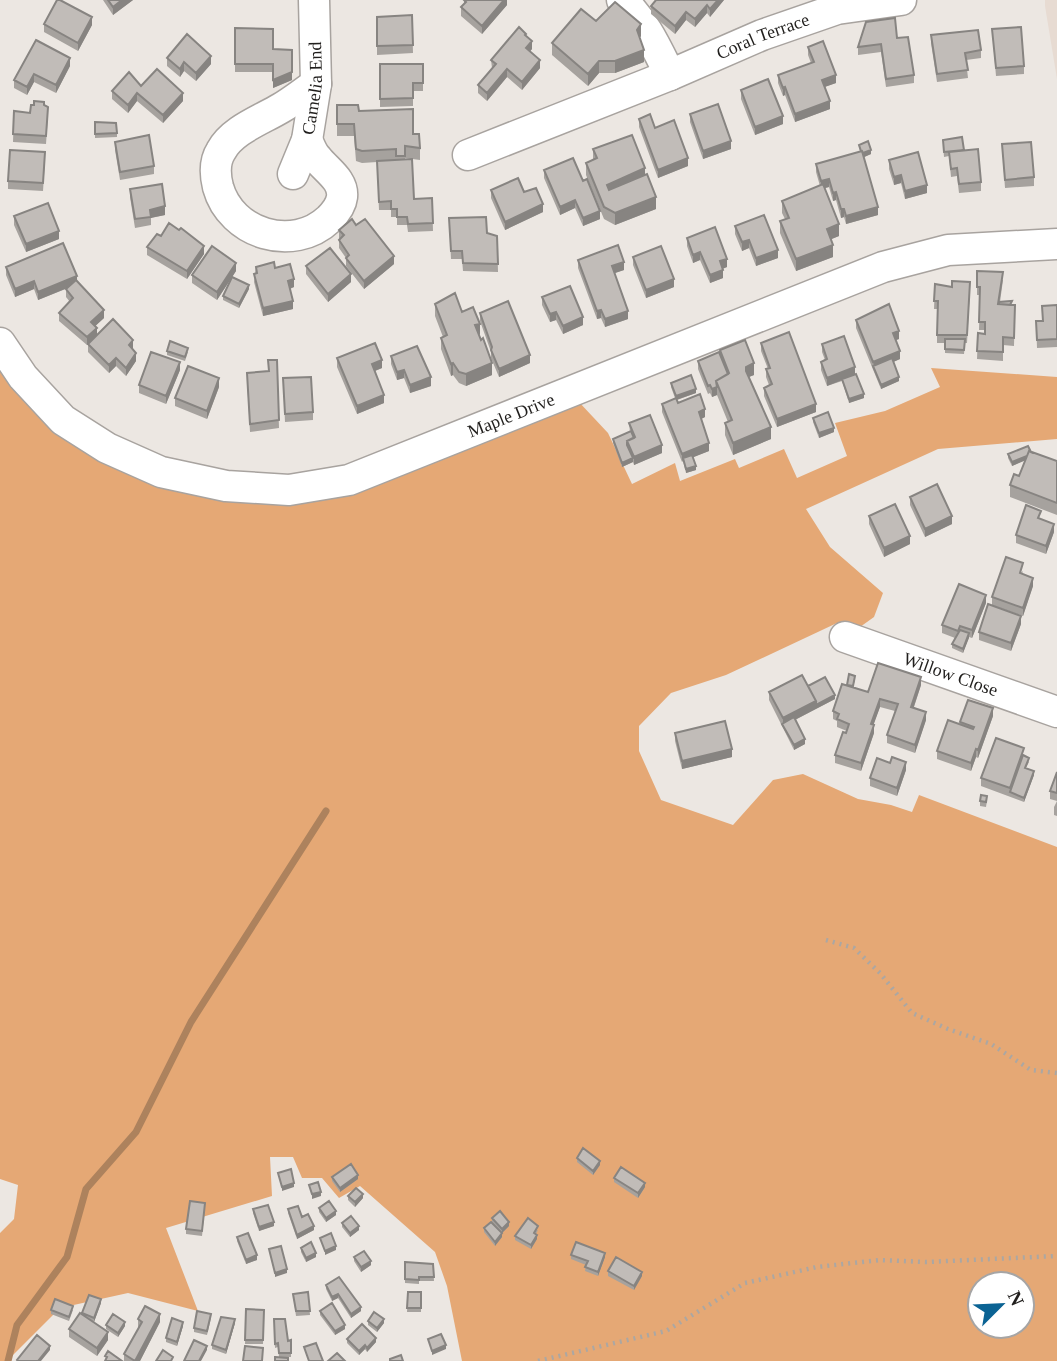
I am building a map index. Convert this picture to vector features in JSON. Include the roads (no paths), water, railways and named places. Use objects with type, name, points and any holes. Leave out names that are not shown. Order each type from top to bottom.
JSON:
[{"type":"street","name":"Camelia End","points":[[293,174],[307,140],[316,83],[314,0]]},
{"type":"street","points":[[622,0],[651,35],[670,75]]},
{"type":"street","name":"Coral Terrace","points":[[468,155],[670,75],[836,4],[901,0]]},
{"type":"street","points":[[307,140],[315,157],[336,178],[341,188],[341,204],[335,213],[323,225],[299,235],[273,235],[246,227],[230,211],[221,196],[215,169],[220,151],[249,126],[316,83]]},
{"type":"street","name":"Maple Drive","points":[[0,343],[23,377],[63,420],[107,448],[161,472],[226,486],[289,489],[349,480],[883,267],[948,250],[1057,244]]},
{"type":"street","name":"Willow Close","points":[[845,637],[1055,704]]},
{"type":"waterway","points":[[8,1361],[17,1325],[67,1257],[86,1189],[136,1132],[191,1022],[326,811]]}]
